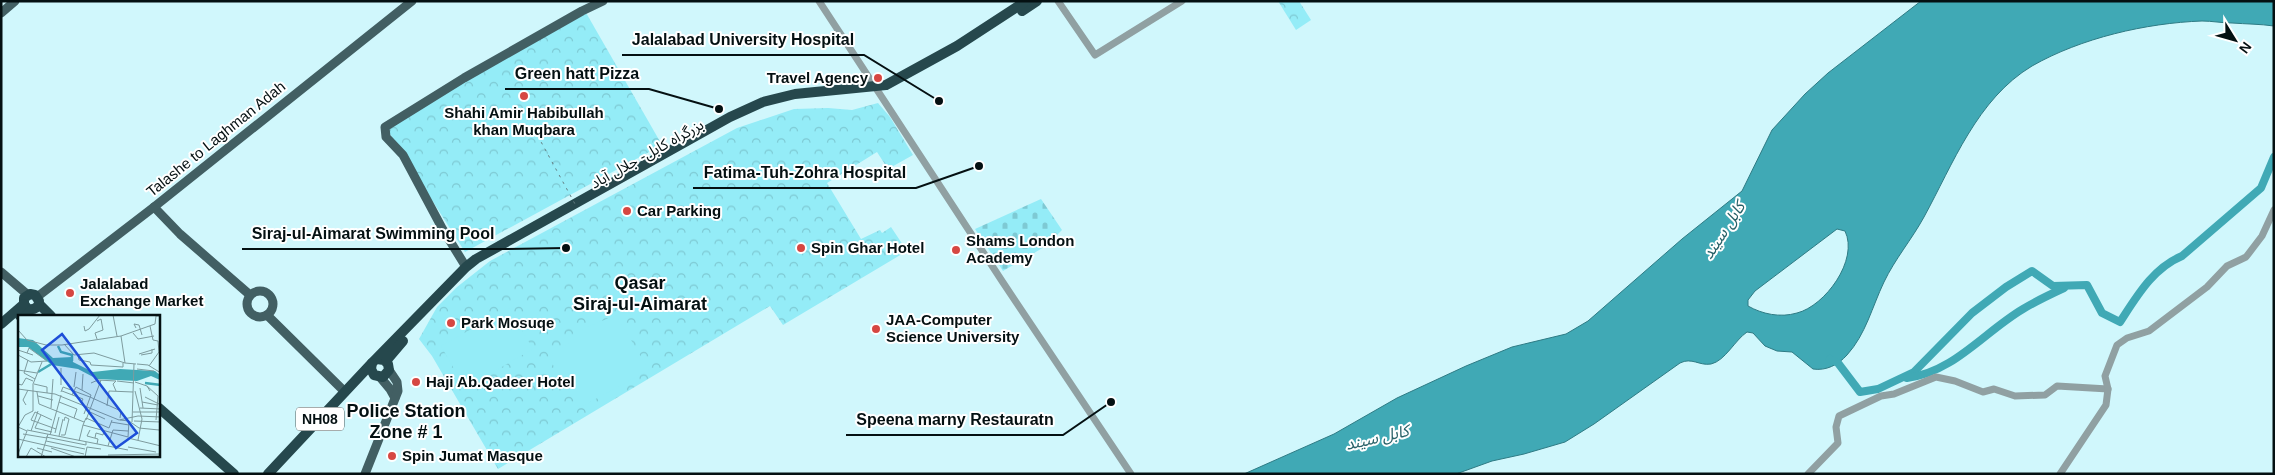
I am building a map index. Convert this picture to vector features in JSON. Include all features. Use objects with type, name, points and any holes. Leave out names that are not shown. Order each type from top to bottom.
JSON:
[{"type":"highway","name":"بزرگراه کابل- جلال آباد","points":[[381,364],[466,267],[476,259],[748,108],[795,94],[879,90],[949,50],[1026,1]]},
{"type":"highway","name":"بزرگراه کابل- جلال آباد","points":[[268,474],[345,392],[381,364],[460,281],[481,264],[730,124],[766,108],[796,100],[896,88],[1037,1]]},
{"type":"highway","points":[[33,305],[49,315]]},
{"type":"highway","points":[[21,315],[33,305]]},
{"type":"highway","points":[[1,324],[33,305]]},
{"type":"highway","points":[[1,332],[18,318]]},
{"type":"highway","points":[[381,364],[386,376],[377,376],[371,370],[381,364]]},
{"type":"highway","name":"NH08","points":[[275,474],[350,395],[377,376]]},
{"type":"highway","points":[[160,409],[234,474]]},
{"type":"highway","points":[[160,417],[226,474]]},
{"type":"main road","points":[[1,12],[15,1]]},
{"type":"main road","name":"Talashe to Laghman Adah","points":[[33,305],[412,1]]},
{"type":"main road","points":[[466,267],[403,155],[386,137],[385,127],[464,78],[603,1]]},
{"type":"main road","points":[[154,207],[180,234],[250,296]]},
{"type":"main road","points":[[1,272],[33,305]]},
{"type":"main road","points":[[258,291],[270,295],[273,304],[267,314],[259,316],[252,313],[247,305],[250,296],[258,291]]},
{"type":"main road","points":[[267,314],[345,392]]},
{"type":"main road","points":[[365,474],[398,391],[397,382],[381,364]]},
{"type":"main road","points":[[377,376],[390,389],[395,398]]},
{"type":"street","points":[[819,1],[1130,474]]},
{"type":"street","points":[[1058,1],[1095,56],[1182,1]]},
{"type":"street","points":[[2060,474],[2106,405],[2108,389],[2105,376],[2117,345],[2127,338],[2148,331],[2207,287],[2227,266],[2246,257],[2262,236],[2274,210]]},
{"type":"street","points":[[1808,474],[1838,443],[1836,426],[1839,416],[1880,396],[1894,394],[1936,377],[1955,380],[1983,392],[1994,389],[2015,396],[2045,395],[2057,386],[2108,389]]},
{"type":"green space","points":[[1278,1],[1299,1],[1311,20],[1296,30]]},
{"type":"green space","points":[[585,11],[662,145],[465,252],[386,128]]},
{"type":"green space","points":[[878,103],[890,117],[913,155],[888,169],[877,152],[827,183],[861,239],[880,230],[882,233],[891,227],[907,251],[783,325],[770,306],[498,469],[432,356],[419,339],[437,307],[457,287],[490,261],[737,128],[794,109],[828,108],[852,110]]},
{"type":"green space","points":[[1041,199],[1062,230],[1046,246],[1003,271],[975,229]]},
{"type":"green space","points":[[509,308],[533,349],[465,388],[441,346]]},
{"type":"green space","points":[[616,315],[649,370],[579,408],[550,360],[553,353],[573,340],[583,329]]},
{"type":"water","name":"کابل سيند","points":[[1921,1],[2274,1],[2274,26],[2202,21],[2181,22],[2137,29],[2071,47],[2032,66],[2013,80],[1981,114],[1968,134],[1924,217],[1888,274],[1854,347],[1840,362],[1832,366],[1823,369],[1813,369],[1792,352],[1777,351],[1765,346],[1753,333],[1747,332],[1721,359],[1711,364],[1688,361],[1680,363],[1594,424],[1565,442],[1492,461],[1456,474],[1244,474],[1334,434],[1397,398],[1466,366],[1512,347],[1566,334],[1588,321],[1682,239],[1742,191],[1772,130],[1805,94],[1828,73]],"holes":[[[1837,229],[1845,231],[1848,243],[1843,268],[1828,292],[1808,309],[1797,313],[1778,315],[1765,313],[1748,306],[1748,300],[1755,291]]]},
{"type":"waterway","points":[[1830,359],[1838,363],[1860,392],[1878,389],[1914,372],[1972,313],[2006,287],[2032,271],[2053,286],[2087,285],[2102,313],[2120,322],[2139,293],[2154,275],[2182,256],[2261,188],[2274,157]]},
{"type":"waterway","points":[[1907,378],[1924,374],[1954,360],[2009,318],[2038,300],[2064,288]]},
{"type":"railway","points":[[534,129],[575,204]]},
{"type":"place","name":"Travel Agency","points":[[878,78]]},
{"type":"place","name":"Shahi Amir Habibullah khan Muqbara","points":[[524,96]]},
{"type":"place","name":"Jalalabad University Hospital","points":[[939,101]]},
{"type":"place","name":"Green hatt Pizza","points":[[719,109]]},
{"type":"place","name":"Fatima-Tuh-Zohra Hospital","points":[[979,166]]},
{"type":"place","name":"Car Parking","points":[[627,211]]},
{"type":"place","name":"Siraj-ul-Aimarat Swimming Pool","points":[[566,248]]},
{"type":"place","name":"Spin Ghar Hotel","points":[[801,248]]},
{"type":"place","name":"Shams London Academy","points":[[956,250]]},
{"type":"place","name":"Jalalabad Exchange Market","points":[[70,293]]},
{"type":"place","name":"Park Mosuqe","points":[[451,323]]},
{"type":"place","name":"JAA-Computer Science University","points":[[876,329]]},
{"type":"place","name":"Haji Ab.Qadeer Hotel","points":[[416,382]]},
{"type":"place","name":"Speena marny Restauratn","points":[[1111,402]]},
{"type":"place","name":"Spin Jumat Masque","points":[[392,456]]},
{"type":"district","name":"Qasar Siraj-ul-Aimarat","points":[[640,293]]},
{"type":"district","name":"Police Station Zone # 1","points":[[406,421]]}]
